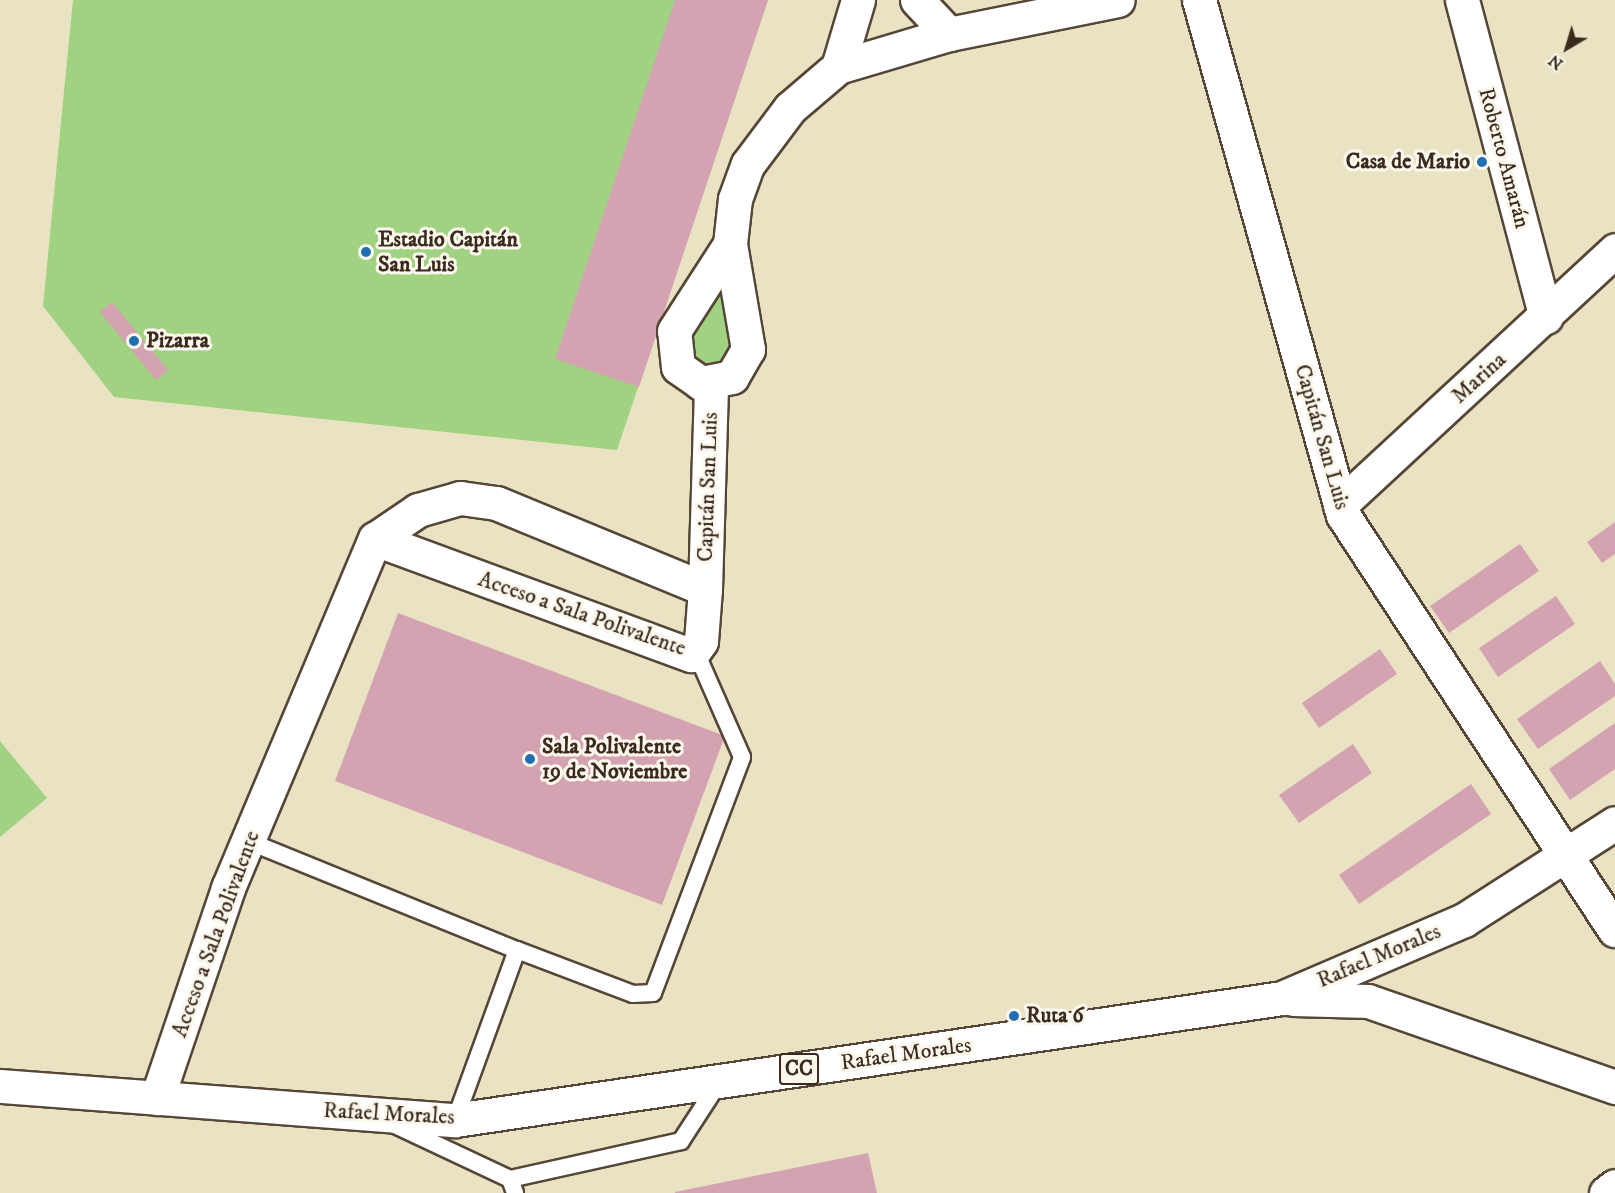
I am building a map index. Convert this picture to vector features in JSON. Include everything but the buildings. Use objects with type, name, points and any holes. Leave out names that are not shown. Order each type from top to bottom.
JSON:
[{"type":"street","points":[[838,67],[858,0]]},
{"type":"street","points":[[917,0],[949,34]]},
{"type":"street","name":"Capitán San Luis","points":[[730,244],[674,331],[671,343],[684,374],[711,384],[738,372],[748,349],[730,244],[735,199],[748,164],[790,108],[838,67],[949,34],[1118,0]]},
{"type":"street","name":"Capitán San Luis","points":[[1199,0],[1340,505],[1565,859],[1615,930]]},
{"type":"street","name":"Roberto Amarán","points":[[1462,0],[1546,317]]},
{"type":"street","name":"Marina","points":[[1340,505],[1546,317],[1615,250]]},
{"type":"street","name":"Capitán San Luis","points":[[705,589],[711,384]]},
{"type":"street","points":[[375,539],[418,510],[460,498],[496,503],[705,589]]},
{"type":"street","name":"Acceso a Sala Polivalente","points":[[157,1098],[248,841],[375,539],[687,655],[696,652],[705,589]]},
{"type":"street","name":"CC","points":[[1565,859],[1615,823]]},
{"type":"street","name":"Rafael Morales","points":[[0,1086],[455,1120],[1282,998],[1464,920],[1565,859]]},
{"type":"street","points":[[1282,998],[1368,1001],[1615,1087]]},
{"type":"street","points":[[1605,1193],[1615,1186]]},
{"type":"lane","points":[[248,841],[517,950],[633,994],[653,993],[742,757],[696,652]]},
{"type":"lane","points":[[455,1120],[517,950]]},
{"type":"lane","points":[[372,1114],[513,1186],[681,1141],[720,1081]]},
{"type":"green space","name":"Estadio Capitán San Luis","points":[[73,0],[768,0],[617,450],[114,397],[43,306]]},
{"type":"green space","points":[[720,288],[736,340],[725,369],[694,366],[689,336]]},
{"type":"green space","points":[[0,741],[47,798],[0,837]]},
{"type":"place","name":"Casa de Mario","points":[[1482,162]]},
{"type":"place","name":"Estadio Capitán San Luis","points":[[366,252]]},
{"type":"place","name":"Pizarra","points":[[134,341]]},
{"type":"place","name":"Sala Polivalente 19 de Noviembre","points":[[530,759]]},
{"type":"place","name":"Ruta 6","points":[[1014,1016]]}]
